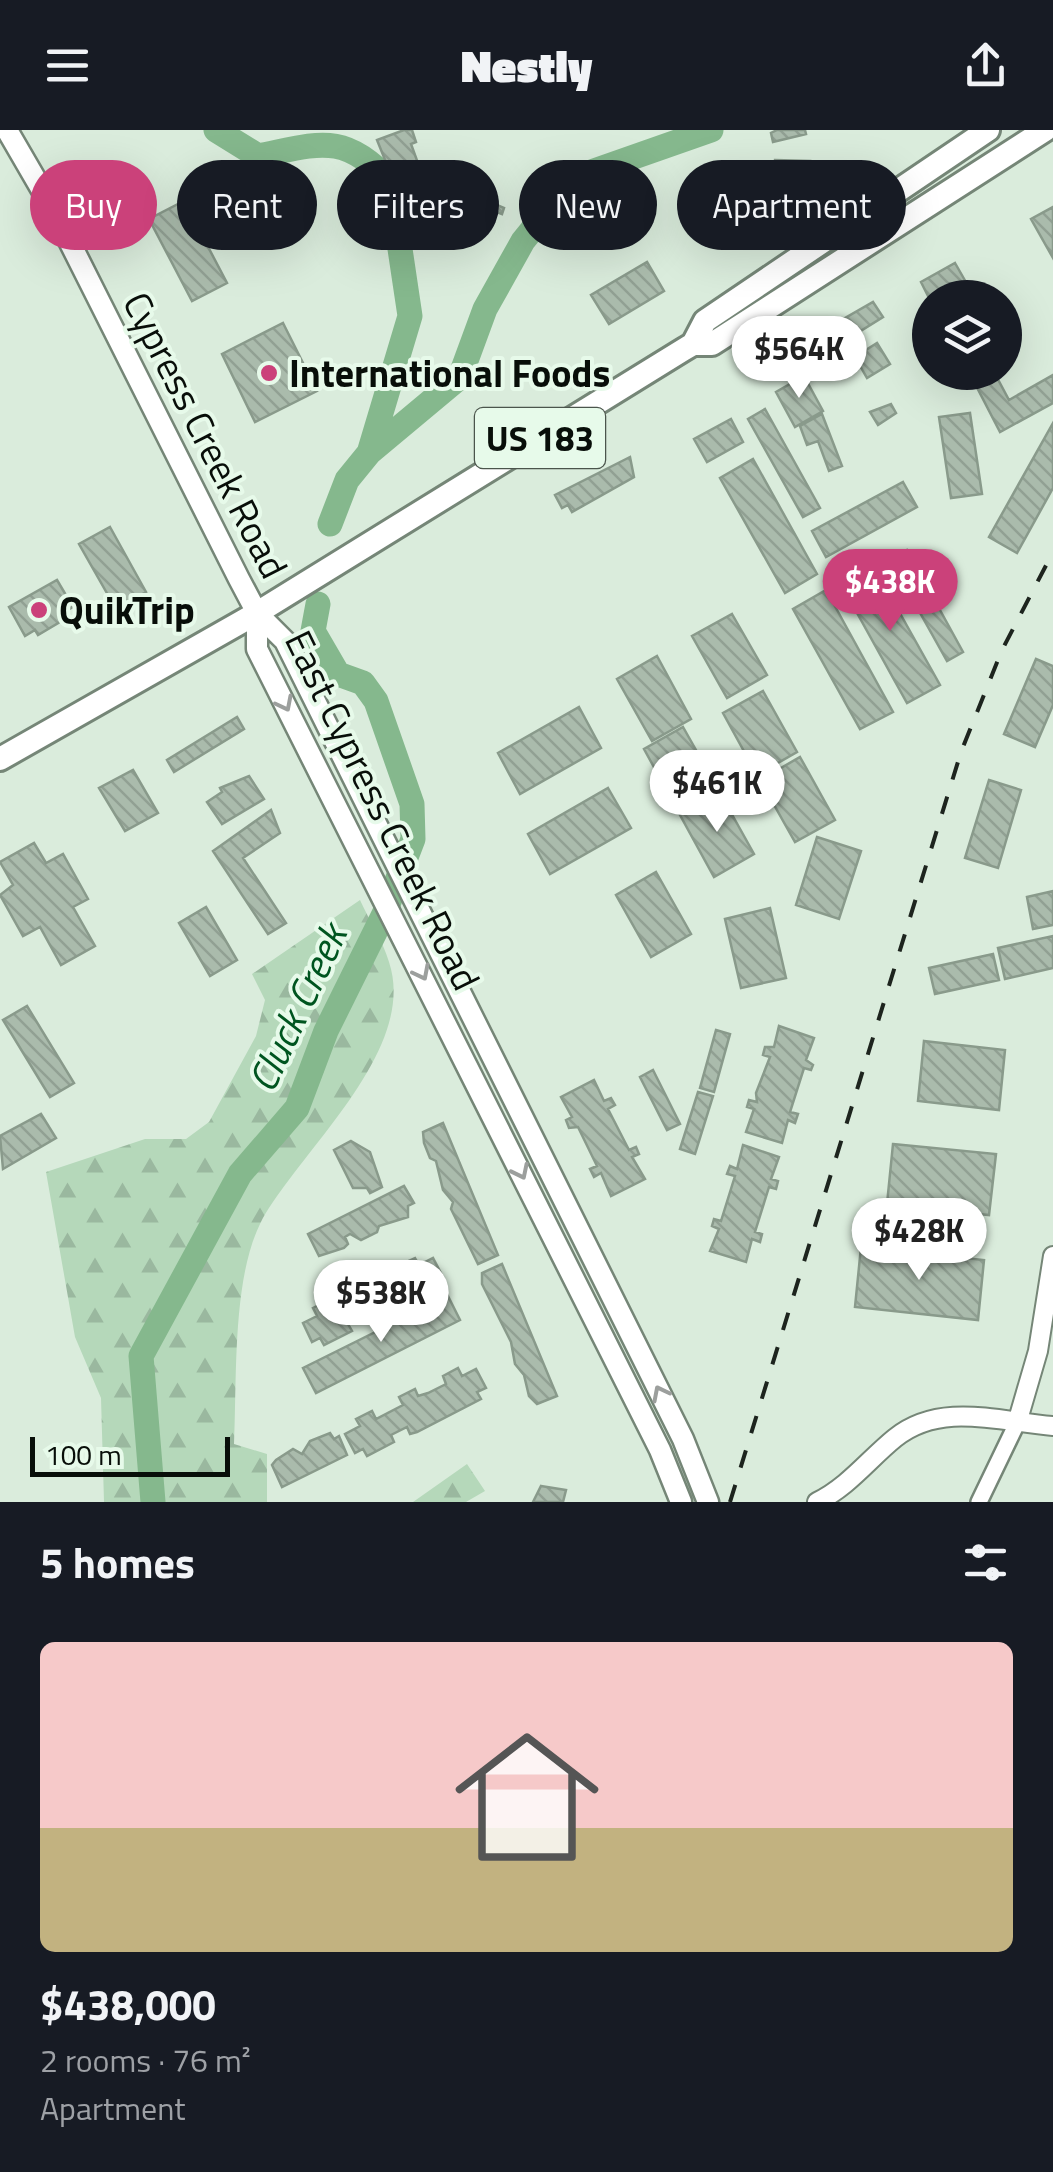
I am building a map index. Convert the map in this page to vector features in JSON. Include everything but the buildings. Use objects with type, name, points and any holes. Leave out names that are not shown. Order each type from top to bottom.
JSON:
[{"type":"main road","name":"Cypress Creek Road","points":[[7,130],[54,210],[257,613]]},
{"type":"main road","name":"US 183","points":[[0,759],[257,613],[693,344],[705,321],[988,130]]},
{"type":"main road","name":"US 183","points":[[693,344],[712,344],[1046,130]]},
{"type":"main road","name":"East Cypress Creek Road","points":[[257,613],[285,641],[705,1492]]},
{"type":"main road","name":"East Cypress Creek Road","points":[[257,613],[257,649],[660,1450],[681,1502]]},
{"type":"main road","points":[[478,1084],[504,1078]]},
{"type":"street","points":[[980,1502],[1017,1423],[1041,1335],[1053,1256]]},
{"type":"street","points":[[817,1502],[911,1427],[963,1415],[1053,1426]]},
{"type":"green space","points":[[360,900],[389,962],[394,996],[386,1031],[371,1066],[349,1101],[260,1224],[251,1247],[240,1302],[234,1444],[267,1454],[267,1502],[104,1502],[101,1398],[75,1337],[46,1172],[145,1139],[186,1139],[209,1122],[256,1036],[265,1000],[252,974]]},
{"type":"green space","points":[[467,1464],[485,1491],[466,1502],[413,1502]]},
{"type":"waterway","points":[[216,130],[258,156],[314,146],[344,148],[374,166],[390,182],[410,316],[369,453]]},
{"type":"waterway","name":"Cluck Creek","points":[[330,524],[347,480],[369,453],[460,377],[485,309],[523,241],[553,204],[594,171],[711,130]]},
{"type":"waterway","name":"Cluck Creek","points":[[153,1502],[141,1356],[240,1174],[297,1108],[326,1031],[385,912],[413,839],[412,804],[376,701],[363,683],[338,674],[313,631],[318,604]]},
{"type":"railway","points":[[730,1502],[961,752],[1002,650],[1053,552]]},
{"type":"place","name":"International Foods","points":[[269,373]]},
{"type":"place","name":"QuikTrip","points":[[39,610]]}]
